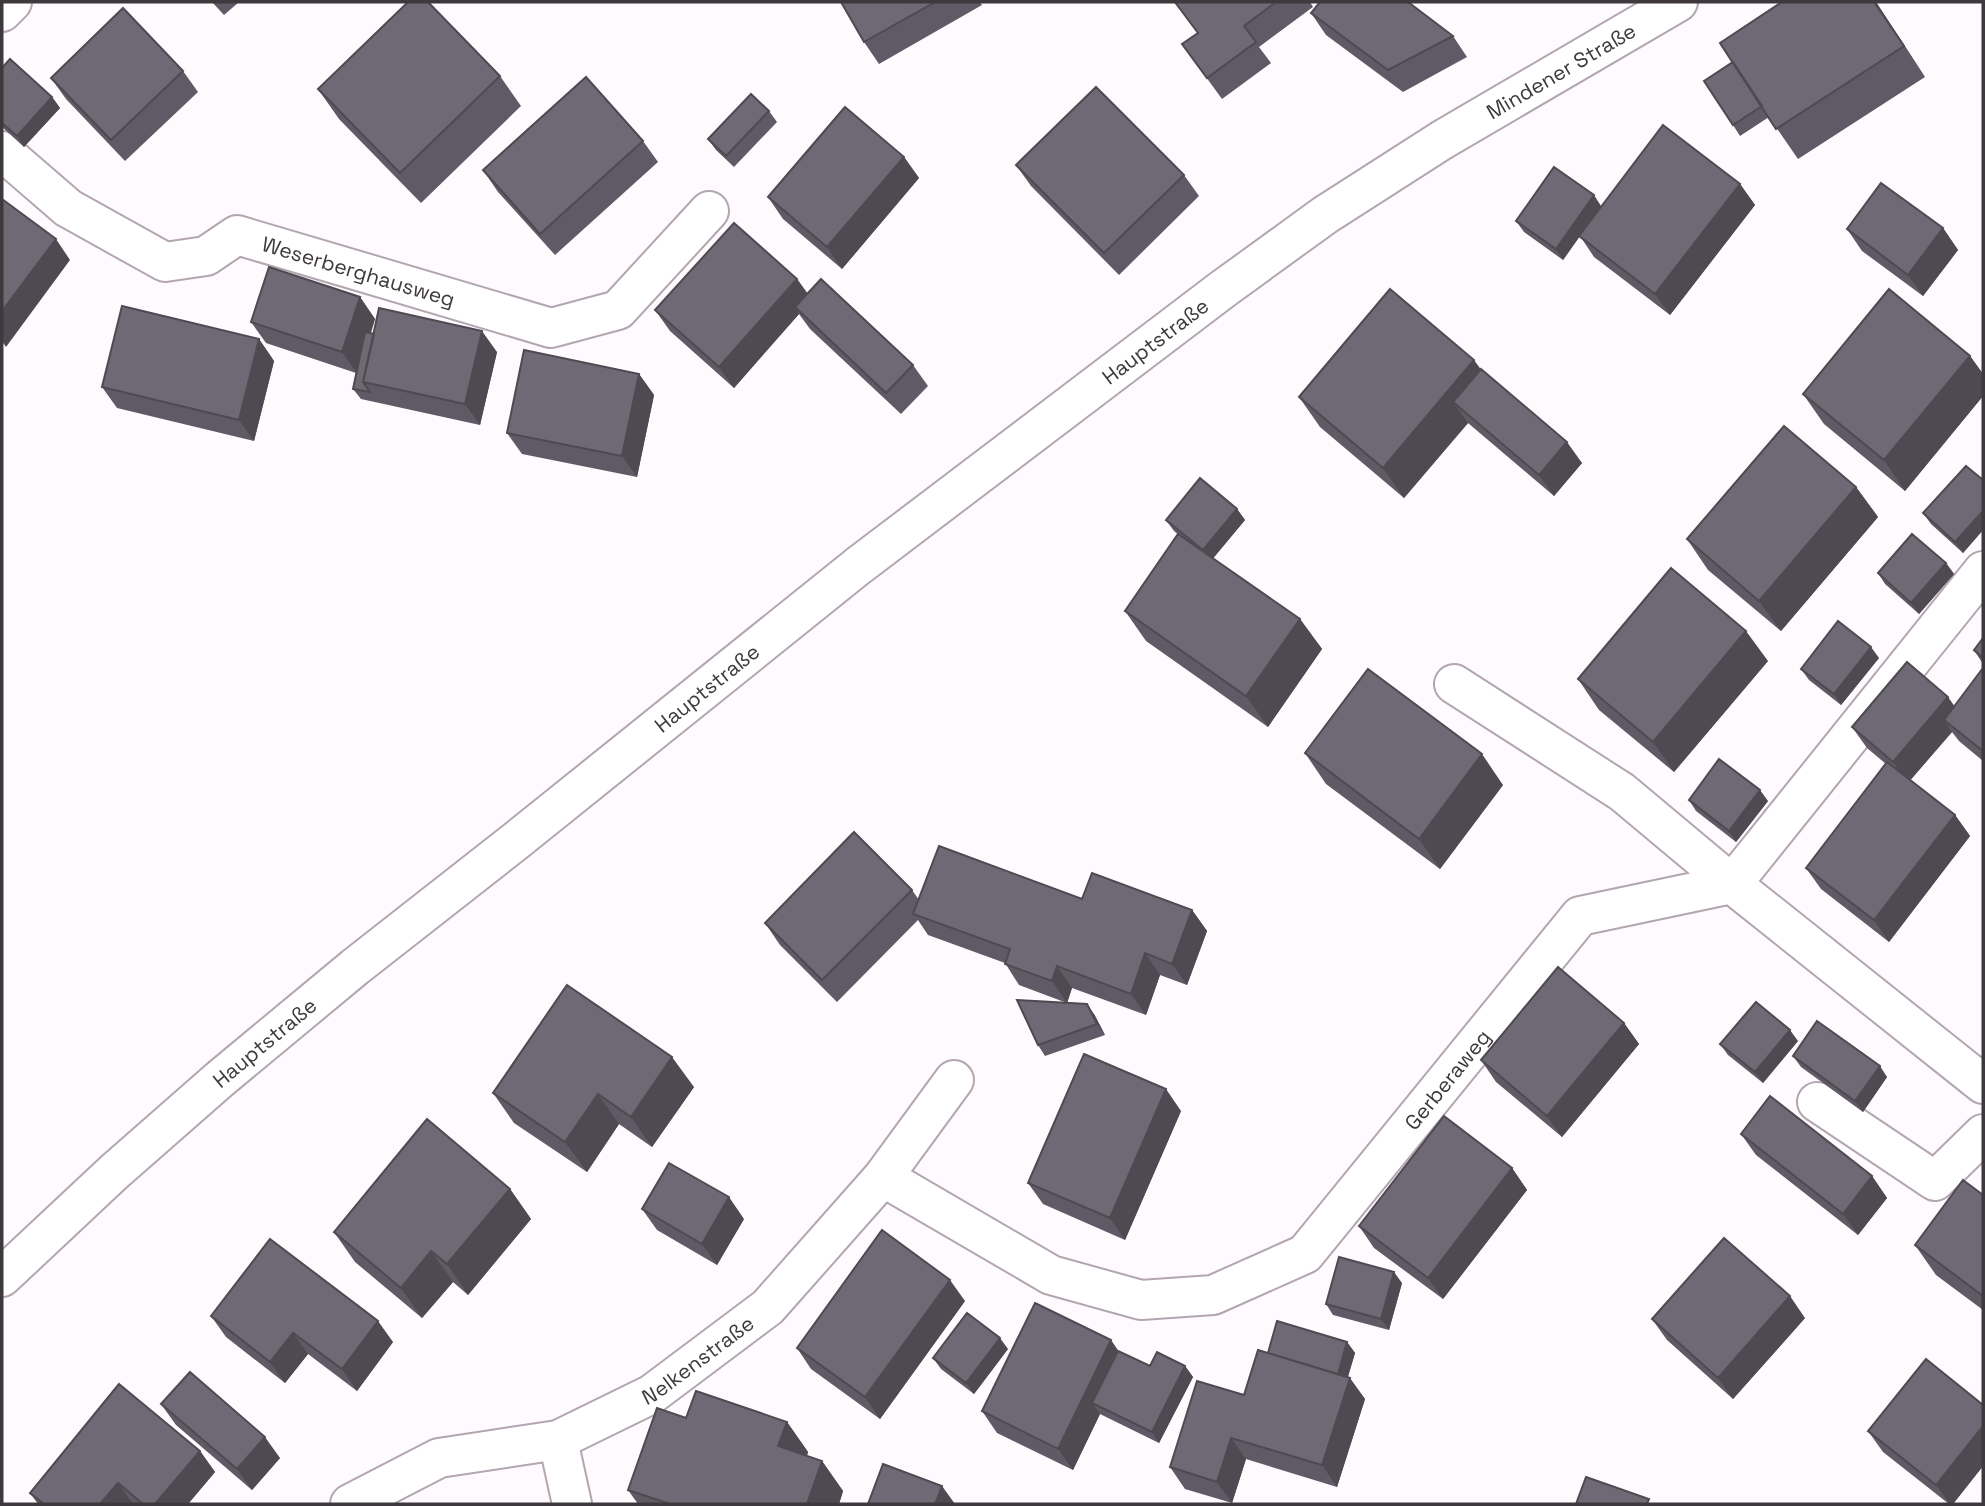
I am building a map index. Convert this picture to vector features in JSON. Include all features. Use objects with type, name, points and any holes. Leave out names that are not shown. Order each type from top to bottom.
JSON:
[{"type":"street","points":[[2,12],[12,2]]},
{"type":"street","name":"Mindener Straße","points":[[1442,139],[1678,2]]},
{"type":"street","name":"Hauptstraße","points":[[2,1277],[114,1172],[355,967],[858,566],[1223,289],[1325,215],[1442,139]]},
{"type":"street","name":"Weserberghausweg","points":[[2,151],[68,208],[165,262],[206,256],[237,235],[551,328],[618,310],[709,211]]},
{"type":"street","points":[[1732,884],[1983,571]]},
{"type":"street","points":[[1454,684],[1622,792],[1732,884],[1983,1084]]},
{"type":"street","name":"Gerberaweg","points":[[883,1177],[1051,1275],[1141,1300],[1213,1294],[1305,1254],[1580,916],[1732,884]]},
{"type":"street","name":"Nelkenstraße","points":[[349,1504],[439,1458],[558,1440],[652,1394],[768,1307],[883,1177],[954,1080]]},
{"type":"street","points":[[1817,1102],[1935,1181],[1983,1134]]},
{"type":"street","points":[[558,1440],[572,1504]]},
{"type":"building","points":[[408,2],[428,2],[500,76],[400,173],[318,89]]},
{"type":"building","points":[[841,2],[935,2],[864,42]]},
{"type":"building","points":[[1175,2],[1276,2],[1244,26],[1256,42],[1207,78],[1182,44],[1198,33]]},
{"type":"building","points":[[1320,2],[1408,2],[1453,36],[1388,70],[1311,13]]},
{"type":"building","points":[[1782,2],[1874,2],[1904,46],[1776,129],[1720,43]]},
{"type":"building","points":[[123,8],[183,71],[111,140],[51,78]]},
{"type":"building","points":[[10,59],[52,97],[17,136],[2,123],[2,68]]},
{"type":"building","points":[[1733,62],[1762,106],[1733,125],[1704,81]]},
{"type":"building","points":[[586,77],[643,141],[540,234],[483,170]]},
{"type":"building","points":[[1096,87],[1184,175],[1104,253],[1016,165]]},
{"type":"building","points":[[751,94],[769,111],[726,156],[708,139]]},
{"type":"building","points":[[845,107],[904,157],[827,247],[768,197]]},
{"type":"building","points":[[1663,125],[1740,184],[1655,294],[1579,236]]},
{"type":"building","points":[[1554,167],[1594,195],[1556,249],[1516,221]]},
{"type":"building","points":[[1881,183],[1943,228],[1908,275],[1847,229]]},
{"type":"building","points":[[2,199],[56,239],[2,311]]},
{"type":"building","points":[[734,223],[797,279],[719,367],[655,310]]},
{"type":"building","points":[[269,267],[360,297],[342,352],[251,322]]},
{"type":"building","points":[[821,279],[913,365],[886,393],[795,307]]},
{"type":"building","points":[[1390,289],[1474,360],[1383,468],[1299,397]]},
{"type":"building","points":[[1889,289],[1970,356],[1884,460],[1803,394]]},
{"type":"building","points":[[122,306],[259,339],[239,420],[102,387]]},
{"type":"building","points":[[379,308],[482,331],[465,404],[363,382]]},
{"type":"building","points":[[365,332],[374,334],[363,382],[370,392],[353,389]]},
{"type":"building","points":[[524,350],[639,374],[622,456],[507,433]]},
{"type":"building","points":[[1481,369],[1567,442],[1539,475],[1453,402]]},
{"type":"building","points":[[1784,426],[1856,487],[1759,601],[1687,539]]},
{"type":"building","points":[[1966,466],[1983,480],[1983,511],[1955,542],[1923,513]]},
{"type":"building","points":[[1200,478],[1237,509],[1203,550],[1166,520]]},
{"type":"building","points":[[1178,534],[1300,619],[1246,696],[1125,611]]},
{"type":"building","points":[[1912,534],[1946,563],[1911,603],[1878,573]]},
{"type":"building","points":[[1671,568],[1746,631],[1653,742],[1578,679]]},
{"type":"building","points":[[1838,621],[1871,647],[1834,694],[1801,669]]},
{"type":"building","points":[[1983,638],[1983,658],[1974,650]]},
{"type":"building","points":[[1907,662],[1948,697],[1893,762],[1852,727]]},
{"type":"building","points":[[1983,668],[1983,751],[1944,720]]},
{"type":"building","points":[[1368,669],[1482,754],[1419,839],[1305,753]]},
{"type":"building","points":[[1719,759],[1760,790],[1729,831],[1689,800]]},
{"type":"building","points":[[1887,762],[1955,815],[1874,920],[1806,868]]},
{"type":"building","points":[[854,832],[912,890],[822,980],[765,923]]},
{"type":"building","points":[[939,846],[1082,899],[1092,873],[1192,910],[1172,964],[1145,953],[1131,994],[1057,966],[1052,981],[1005,964],[1010,949],[913,914]]},
{"type":"building","points":[[1558,967],[1624,1023],[1547,1116],[1481,1060]]},
{"type":"building","points":[[567,985],[672,1057],[631,1117],[598,1094],[565,1142],[493,1093]]},
{"type":"building","points":[[1017,1000],[1087,1004],[1097,1024],[1038,1045]]},
{"type":"building","points":[[1756,1002],[1790,1030],[1755,1072],[1720,1044]]},
{"type":"building","points":[[1817,1021],[1880,1066],[1855,1101],[1793,1056]]},
{"type":"building","points":[[1084,1054],[1166,1089],[1110,1218],[1028,1183]]},
{"type":"building","points":[[1770,1096],[1872,1176],[1843,1214],[1741,1134]]},
{"type":"building","points":[[1444,1116],[1512,1168],[1428,1278],[1359,1226]]},
{"type":"building","points":[[427,1119],[510,1189],[447,1264],[431,1251],[401,1288],[334,1232]]},
{"type":"building","points":[[669,1163],[729,1197],[702,1244],[642,1209]]},
{"type":"building","points":[[1963,1180],[1983,1195],[1983,1296],[1915,1245]]},
{"type":"building","points":[[882,1230],[950,1280],[865,1397],[797,1348]]},
{"type":"building","points":[[1724,1238],[1790,1296],[1718,1378],[1652,1319]]},
{"type":"building","points":[[270,1239],[378,1321],[342,1369],[293,1333],[270,1362],[211,1316]]},
{"type":"building","points":[[1339,1257],[1394,1272],[1381,1319],[1326,1304]]},
{"type":"building","points":[[1035,1303],[1111,1340],[1058,1449],[982,1411]]},
{"type":"building","points":[[967,1313],[1000,1338],[966,1383],[933,1358]]},
{"type":"building","points":[[1277,1321],[1347,1342],[1338,1374],[1268,1353]]},
{"type":"building","points":[[1258,1350],[1350,1378],[1322,1465],[1231,1438],[1217,1482],[1170,1467],[1197,1381],[1244,1395]]},
{"type":"building","points":[[1118,1351],[1150,1366],[1157,1352],[1185,1366],[1152,1432],[1092,1403]]},
{"type":"building","points":[[1926,1359],[1983,1405],[1983,1426],[1936,1485],[1868,1431]]},
{"type":"building","points":[[190,1372],[265,1437],[237,1469],[161,1404]]},
{"type":"building","points":[[119,1384],[200,1451],[155,1504],[143,1504],[118,1483],[100,1504],[44,1504],[30,1493]]},
{"type":"building","points":[[696,1391],[787,1422],[778,1446],[822,1461],[807,1504],[670,1504],[628,1490],[657,1408],[686,1418]]},
{"type":"building","points":[[883,1464],[942,1486],[935,1504],[868,1504]]},
{"type":"building","points":[[1586,1477],[1649,1499],[1647,1504],[1576,1504]]}]
